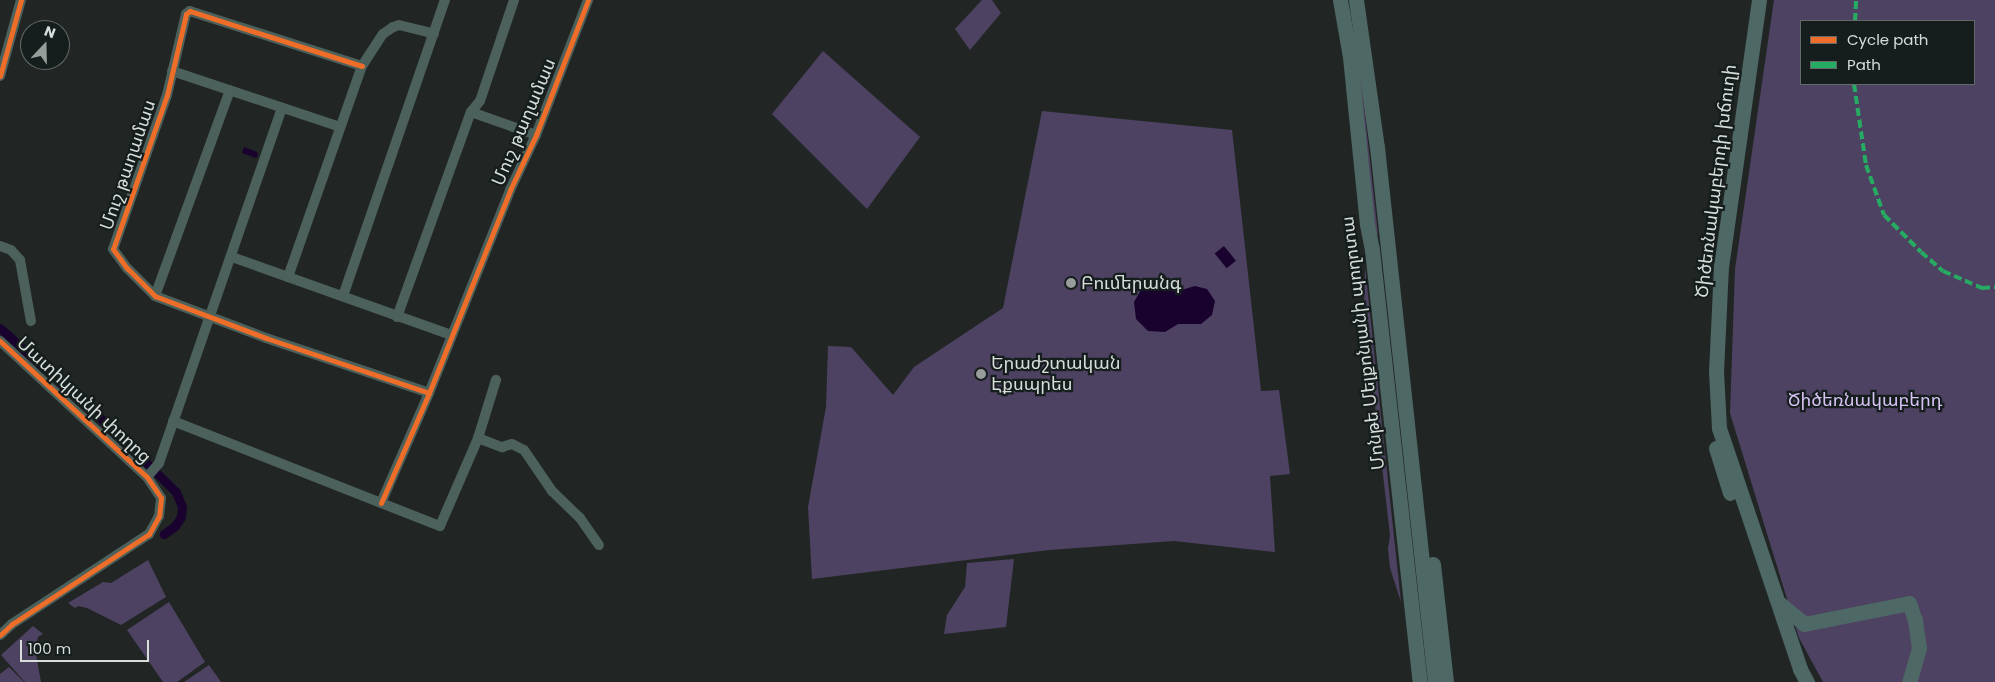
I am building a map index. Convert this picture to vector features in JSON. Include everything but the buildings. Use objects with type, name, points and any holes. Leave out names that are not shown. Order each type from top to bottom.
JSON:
[{"type":"main road","name":"Մոնթե Մելքոնյանի պողոտա","points":[[1340,0],[1357,55],[1377,147],[1435,682]]},
{"type":"main road","name":"Մոնթե Մելքոնյանի պողոտա","points":[[1356,0],[1357,55],[1367,224],[1372,250],[1420,682]]},
{"type":"main road","name":"Ծիծեռնակաբերդի խճուղի","points":[[1751,0],[1713,263],[1707,378],[1710,429],[1721,467],[1796,682]]},
{"type":"main road","name":"Ծիծեռնակաբերդի խճուղի","points":[[1759,0],[1721,266],[1716,371],[1719,428],[1800,669],[1807,682]]},
{"type":"main road","points":[[1377,147],[1389,186],[1446,682]]},
{"type":"main road","points":[[1372,250],[1388,249]]},
{"type":"main road","points":[[1777,601],[1804,624],[1909,603],[1915,620],[1919,648],[1909,682]]},
{"type":"street","points":[[0,76],[21,0]]},
{"type":"street","points":[[342,296],[445,0]]},
{"type":"street","points":[[396,316],[471,112],[480,101],[514,0]]},
{"type":"street","name":"Մուշ թաղամաս","points":[[381,503],[429,393],[510,190],[536,135],[588,0]]},
{"type":"street","name":"Մուշ թաղամաս","points":[[362,66],[190,11],[186,14],[167,95],[113,249],[127,268],[155,296],[210,318],[429,393]]},
{"type":"street","points":[[288,277],[362,66],[388,29],[399,25],[434,34]]},
{"type":"street","points":[[172,71],[340,127]]},
{"type":"street","points":[[155,296],[230,90]]},
{"type":"street","points":[[147,477],[159,463],[232,257],[282,108]]},
{"type":"street","name":"Մուշ թաղամաս","points":[[471,112],[536,135]]},
{"type":"street","points":[[0,246],[11,250],[20,260],[31,321]]},
{"type":"street","points":[[232,257],[451,335]]},
{"type":"street","name":"Մատիկյանի փողոց","points":[[0,341],[147,477],[161,498],[159,516],[149,534],[12,624],[0,635]]},
{"type":"street","points":[[173,421],[440,526],[478,438],[496,380]]},
{"type":"street","points":[[478,438],[502,447],[512,444],[524,450],[552,491],[580,518],[599,545]]},
{"type":"green space","points":[[982,0],[992,0],[1001,13],[970,50],[955,29]]},
{"type":"green space","name":"Ծիծեռնակաբերդ","points":[[1774,0],[1995,0],[1995,682],[1823,682],[1799,638],[1730,413],[1735,269]]},
{"type":"green space","points":[[823,51],[920,137],[867,209],[772,114]]},
{"type":"green space","points":[[1360,70],[1378,234],[1375,235],[1354,72]]},
{"type":"green space","points":[[1042,111],[1232,130],[1261,391],[1279,390],[1290,474],[1270,476],[1275,552],[1174,541],[1049,550],[812,579],[808,507],[826,407],[828,346],[851,347],[893,395],[914,367],[1003,308]]},
{"type":"green space","points":[[1365,267],[1401,602],[1390,568],[1388,549],[1390,535],[1364,311]]},
{"type":"green space","points":[[1014,559],[1006,627],[944,634],[947,615],[965,587],[967,563]]},
{"type":"green space","points":[[148,560],[166,597],[121,625],[87,608],[78,606],[75,608],[68,603],[103,582],[111,583]]},
{"type":"green space","points":[[169,602],[205,662],[177,682],[163,682],[127,630]]},
{"type":"green space","points":[[33,626],[43,634],[38,637],[35,649],[41,682],[25,682],[1,655]]},
{"type":"green space","points":[[209,665],[221,682],[184,682]]},
{"type":"green space","points":[[9,667],[24,682],[0,682],[0,674]]},
{"type":"shaded area","points":[[244,147],[257,152],[258,156],[256,158],[242,153]]},
{"type":"shaded area","points":[[1224,246],[1236,261],[1227,268],[1215,254]]},
{"type":"shaded area","points":[[1155,282],[1169,284],[1178,291],[1195,286],[1207,289],[1215,301],[1212,315],[1201,324],[1178,324],[1165,332],[1148,331],[1136,319],[1134,302],[1142,288]]},
{"type":"waterway","points":[[0,328],[111,428],[176,492],[182,507],[181,517],[175,526],[164,534]]},
{"type":"marked path","points":[[1855,20],[1856,0]]},
{"type":"marked path","points":[[1854,85],[1866,165],[1884,215],[1943,271],[1982,288],[1995,287]]},
{"type":"cycle path","points":[[0,76],[21,0]]},
{"type":"cycle path","points":[[381,503],[429,393],[510,190],[536,135],[588,0]]},
{"type":"cycle path","points":[[362,66],[190,11],[186,14],[167,95],[113,249],[127,268],[155,296],[266,338],[429,393]]},
{"type":"cycle path","points":[[0,341],[147,477],[161,498],[159,516],[149,534],[12,624],[0,635]]},
{"type":"place","name":"Բումերանգ","points":[[1071,283]]},
{"type":"place","name":"Երաժշտական Էքսպրես","points":[[981,374]]}]
